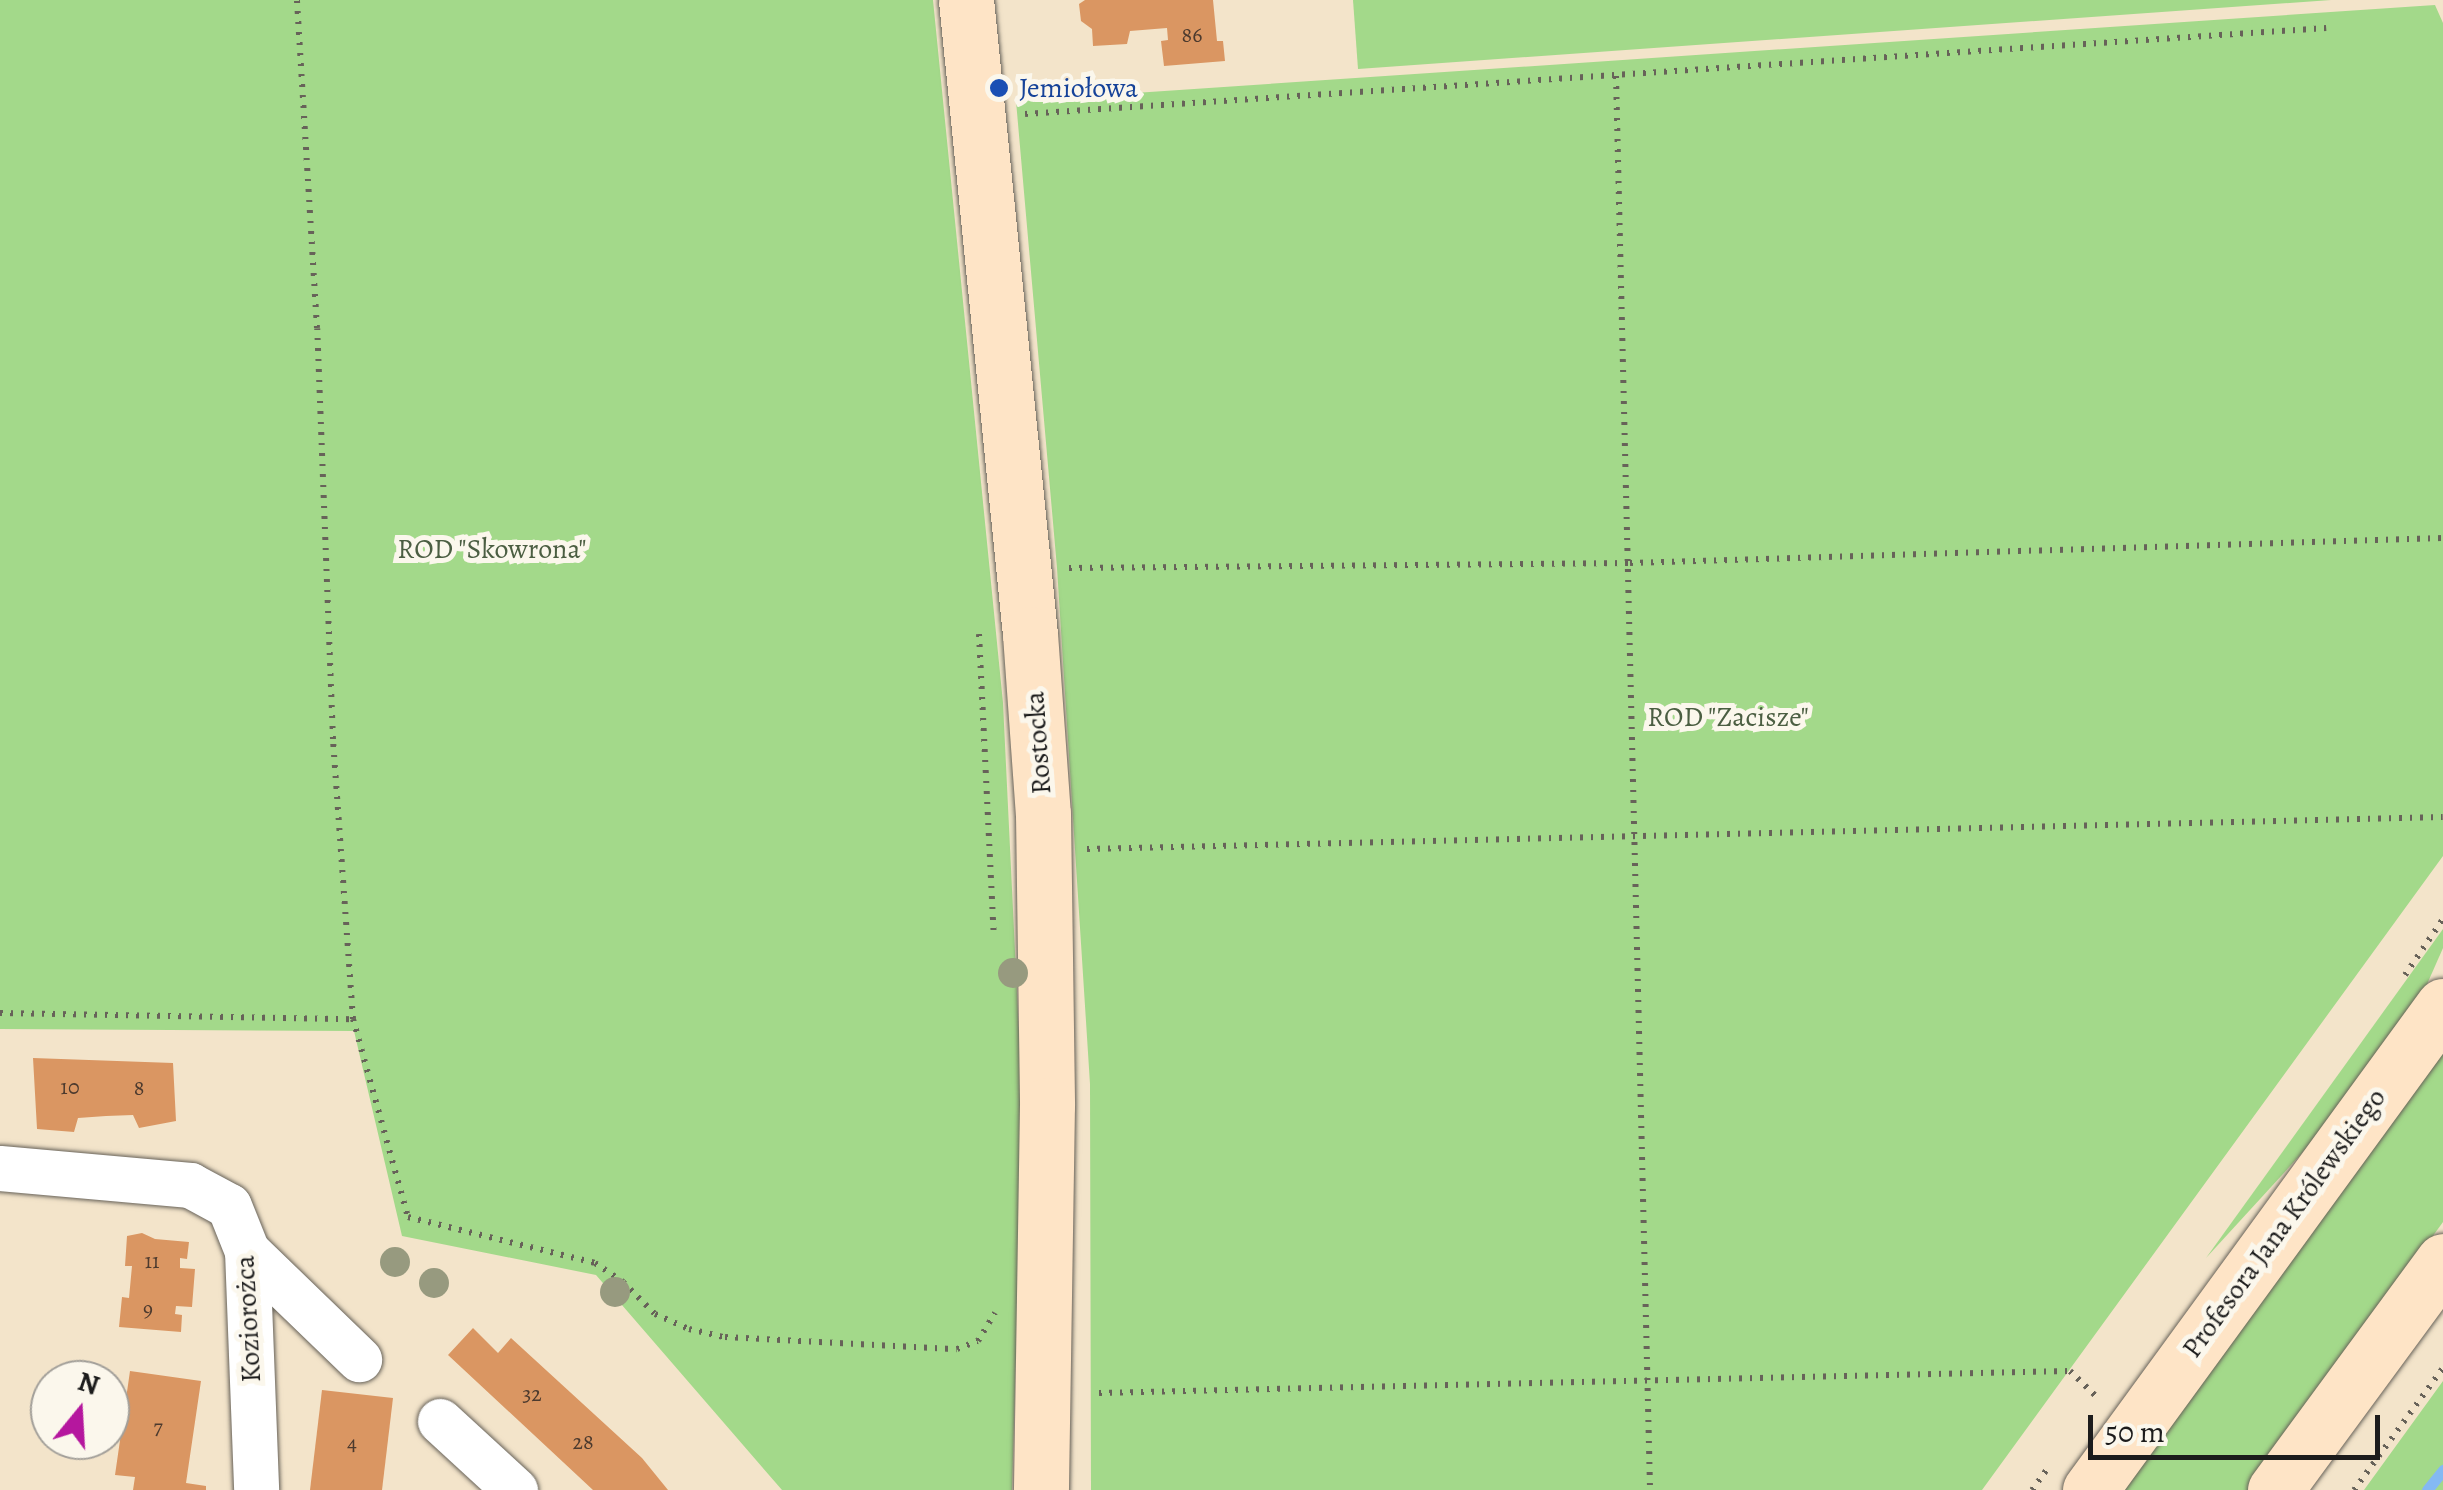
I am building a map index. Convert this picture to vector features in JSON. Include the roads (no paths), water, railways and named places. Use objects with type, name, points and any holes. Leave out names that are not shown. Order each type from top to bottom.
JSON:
[{"type":"street","name":"Rostocka","points":[[966,0],[1030,634],[1043,814],[1047,1105],[1041,1490]]},
{"type":"street","name":"Profesora Jana Królewskiego","points":[[2090,1490],[2443,1006]]},
{"type":"street","name":"Koziorożca","points":[[0,1168],[190,1185],[228,1206],[247,1251],[256,1490]]},
{"type":"street","points":[[247,1251],[359,1359]]},
{"type":"street","points":[[2275,1490],[2443,1261]]},
{"type":"street","points":[[440,1422],[515,1490]]},
{"type":"waterway","points":[[2427,1490],[2443,1470]]},
{"type":"place","name":"Jemiołowa","points":[[999,88]]},
{"type":"park label","name":"ROD \"Skowrona\"","points":[[492,549]]},
{"type":"park label","name":"ROD \"Zacisze\"","points":[[1728,717]]}]
